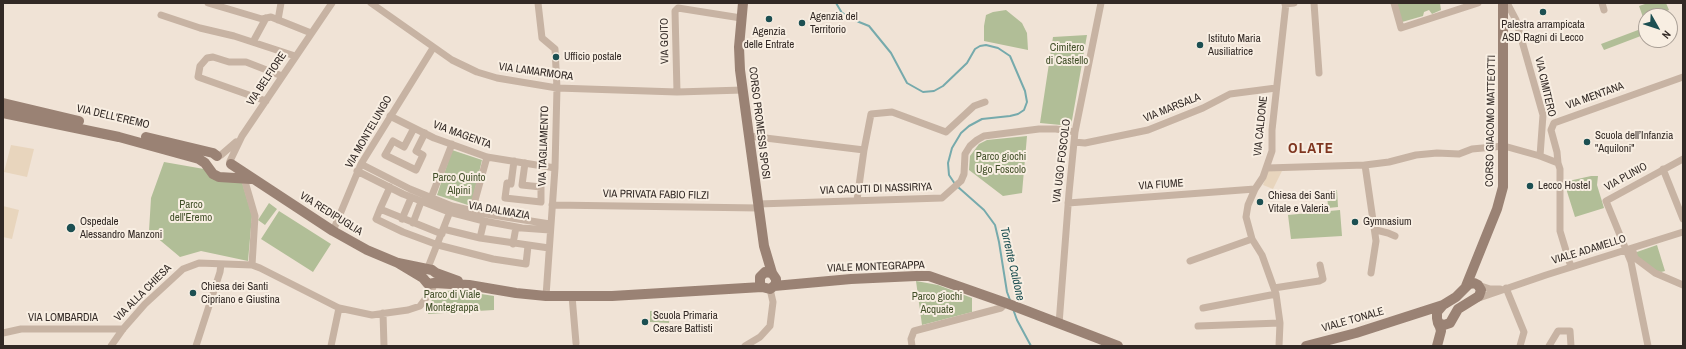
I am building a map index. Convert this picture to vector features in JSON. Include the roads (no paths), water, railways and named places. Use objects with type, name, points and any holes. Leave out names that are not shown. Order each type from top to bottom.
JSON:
[{"type":"main road","name":"CORSO PROMESSI SPOSI","points":[[743,3],[739,47],[743,90],[764,246],[764,265],[769,281]]},
{"type":"main road","name":"CORSO GIACOMO MATTEOTTI","points":[[1466,286],[1502,193],[1499,147],[1503,3]]},
{"type":"main road","name":"VIA DELL'EREMO","points":[[3,103],[213,153],[219,156],[227,157],[231,162]]},
{"type":"main road","name":"VIA DELL'EREMO","points":[[3,113],[138,142],[199,159],[213,174],[219,177],[224,177]]},
{"type":"main road","points":[[210,170],[212,160],[219,156]]},
{"type":"main road","points":[[224,177],[230,172],[231,162]]},
{"type":"main road","name":"VIA REDIPUGLIA","points":[[231,162],[249,178],[333,231],[367,250],[429,277]]},
{"type":"main road","points":[[224,177],[249,178]]},
{"type":"main road","name":"CORSO GIACOMO MATTEOTTI","points":[[1476,299],[1481,293],[1475,276],[1477,258]]},
{"type":"main road","name":"VIALE MONTEGRAPPA","points":[[429,277],[469,286],[516,293],[546,296],[612,296],[769,281],[806,282],[929,276],[1059,324]]},
{"type":"main road","points":[[1437,346],[1441,331],[1437,321],[1437,312],[1443,305],[1456,297],[1466,286],[1471,283],[1478,285]]},
{"type":"main road","points":[[1444,346],[1450,323],[1458,309],[1476,299]]},
{"type":"main road","name":"VIALE TONALE","points":[[1306,346],[1443,305]]},
{"type":"main road","name":"VIALE TONALE","points":[[1406,317],[1421,316],[1444,325],[1450,323]]},
{"type":"main road","points":[[1059,324],[1118,346]]},
{"type":"street","points":[[208,3],[262,19],[271,17],[311,33]]},
{"type":"street","points":[[278,20],[281,3]]},
{"type":"street","name":"VIA BELFIORE","points":[[231,162],[242,136],[332,3]]},
{"type":"street","name":"VIA LAMARMORA","points":[[371,3],[452,60],[477,72],[497,78],[557,88],[677,92],[743,90]]},
{"type":"street","name":"VIA TAGLIAMENTO","points":[[538,3],[542,38],[555,49],[557,88],[555,168],[546,296]]},
{"type":"street","name":"VIA UGO FOSCOLO","points":[[1059,324],[1075,132],[1100,3]]},
{"type":"street","points":[[1286,4],[1294,3]]},
{"type":"street","points":[[1314,3],[1319,73]]},
{"type":"street","points":[[1394,3],[1401,28],[1478,3]]},
{"type":"street","name":"VIA CIMITERO","points":[[1506,3],[1516,20],[1543,115],[1540,156]]},
{"type":"street","name":"VIA CALDONE","points":[[1279,346],[1280,323],[1275,291],[1262,255],[1252,239],[1246,216],[1248,205],[1255,189],[1263,177],[1272,147],[1276,88],[1286,4]]},
{"type":"street","name":"VIA GOITO","points":[[677,92],[675,11],[678,8],[741,18]]},
{"type":"street","points":[[161,16],[253,42],[295,56]]},
{"type":"street","points":[[253,42],[266,18]]},
{"type":"street","name":"VIA MONTELUNGO","points":[[333,231],[359,167],[433,48]]},
{"type":"street","points":[[266,101],[198,77],[200,66],[207,58],[213,57],[230,62],[246,62],[282,76]]},
{"type":"street","name":"VIA MENTANA","points":[[1571,267],[1560,231],[1560,169],[1557,152],[1550,130],[1554,123],[1683,77]]},
{"type":"street","name":"VIA MARSALA","points":[[1074,142],[1085,143],[1148,130],[1202,108],[1230,94],[1276,88]]},
{"type":"street","points":[[857,200],[871,114],[892,112],[946,132],[974,106],[985,102]]},
{"type":"street","name":"VIA MAGENTA","points":[[390,116],[425,133],[487,157],[555,168]]},
{"type":"street","points":[[414,128],[404,147],[393,141],[385,155],[416,170],[423,155],[416,152],[425,133]]},
{"type":"street","name":"VIA CADUTI DI NASSIRIYA","points":[[758,206],[857,200],[942,198],[952,191],[961,181],[964,174],[964,154],[970,146],[984,136],[1039,129],[1056,129],[1075,132]]},
{"type":"street","name":"VIA BELFIORE","points":[[219,156],[242,136]]},
{"type":"street","points":[[749,136],[864,150]]},
{"type":"street","points":[[431,198],[452,144]]},
{"type":"street","points":[[1266,168],[1366,165],[1437,152],[1459,154],[1472,149],[1499,147],[1540,156],[1558,163]]},
{"type":"street","points":[[472,212],[487,157]]},
{"type":"street","name":"VIA PLINIO","points":[[1628,249],[1606,200],[1683,159]]},
{"type":"street","points":[[514,161],[511,184],[507,183],[505,198],[541,202],[541,188],[522,185],[525,163]]},
{"type":"street","points":[[1366,165],[1376,230],[1376,241],[1371,273]]},
{"type":"street","name":"VIA DALMAZIA","points":[[359,167],[390,187],[421,202],[550,227]]},
{"type":"street","name":"VIA DALMAZIA","points":[[359,167],[431,198],[451,209],[484,221],[516,227],[550,227]]},
{"type":"street","points":[[1663,169],[1683,219]]},
{"type":"street","points":[[249,178],[255,216],[252,265],[271,273],[339,308],[372,315],[408,310],[420,306],[432,290],[429,277],[442,231],[451,209]]},
{"type":"street","points":[[390,187],[376,219],[437,247],[477,256],[526,264],[528,246]]},
{"type":"street","name":"VIA FIUME","points":[[1068,203],[1255,189]]},
{"type":"street","points":[[402,219],[411,198]]},
{"type":"street","points":[[413,223],[421,202]]},
{"type":"street","name":"VIA PRIVATA FABIO FILZI","points":[[552,205],[758,206]]},
{"type":"street","points":[[380,209],[413,223],[442,231],[513,244],[549,248]]},
{"type":"street","points":[[480,238],[484,221]]},
{"type":"street","points":[[513,244],[516,227]]},
{"type":"street","points":[[1376,230],[1395,236]]},
{"type":"street","name":"VIALE ADAMELLO","points":[[1476,299],[1504,288],[1683,232]]},
{"type":"street","points":[[1190,261],[1252,239]]},
{"type":"street","points":[[1628,249],[1635,258],[1655,273],[1683,285]]},
{"type":"street","points":[[1628,249],[1648,346]]},
{"type":"street","name":"VIA ALLA CHIESA","points":[[111,346],[123,329],[145,304],[183,270],[199,263],[252,265]]},
{"type":"street","points":[[196,346],[220,272],[221,264]]},
{"type":"street","points":[[1203,308],[1320,281],[1322,278],[1320,265]]},
{"type":"street","name":"CORSO PROMESSI SPOSI","points":[[744,346],[760,337],[770,326],[773,302],[769,281]]},
{"type":"street","name":"VIALE ADAMELLO","points":[[1478,285],[1490,289],[1504,288]]},
{"type":"street","points":[[1504,288],[1524,332],[1520,346]]},
{"type":"street","points":[[572,296],[576,344]]},
{"type":"street","points":[[912,346],[911,339],[914,331],[1001,308],[1007,304]]},
{"type":"street","points":[[330,346],[339,308]]},
{"type":"street","points":[[382,313],[384,346]]},
{"type":"street","points":[[1198,326],[1280,323]]},
{"type":"street","name":"VIA LOMBARDIA","points":[[3,333],[21,329],[123,329]]},
{"type":"street","points":[[1549,346],[1558,331],[1570,332],[1571,346]]},
{"type":"waterway","name":"Torrente Caldone","points":[[836,3],[842,13],[869,26],[891,53],[907,83],[923,92],[934,91],[943,86],[967,63],[975,49],[980,46],[986,45],[998,48],[1010,56],[1025,91],[1027,102],[1024,110],[1018,114],[1010,116],[982,119],[969,126],[961,133],[952,148],[948,163],[949,175],[955,184]]},
{"type":"waterway","name":"Torrente Caldone","points":[[958,187],[984,210],[995,225],[1007,292],[1010,300]]},
{"type":"waterway","name":"Torrente Caldone","points":[[1013,309],[1017,320],[1031,346]]},
{"type":"place","name":"Palestra arrampicata ASD Ragni di Lecco","points":[[1543,12]]},
{"type":"place","name":"Agenzia delle Entrate","points":[[769,19]]},
{"type":"place","name":"Agenzia del Territorio","points":[[802,23]]},
{"type":"place","name":"Istituto Maria Ausiliatrice","points":[[1200,45]]},
{"type":"place","name":"Ufficio postale","points":[[556,57]]},
{"type":"place","name":"Scuola dell’Infanzia \"Aquiloni\"","points":[[1587,142]]},
{"type":"place","name":"Lecco Hostel","points":[[1530,186]]},
{"type":"place","name":"Chiesa dei Santi Vitale e Valeria","points":[[1260,202]]},
{"type":"place","name":"Gymnasium","points":[[1355,222]]},
{"type":"place","name":"Ospedale Alessandro Manzoni","points":[[71,228]]},
{"type":"place","name":"Chiesa dei Santi Cipriano e Giustina","points":[[193,293]]},
{"type":"place","name":"Scuola Primaria Cesare Battisti","points":[[645,322]]},
{"type":"district","name":"OLATE","points":[[1311,149]]},
{"type":"park label","name":"Cimitero di Castello","points":[[1067,54]]},
{"type":"park label","name":"Parco giochi Ugo Foscolo","points":[[1001,163]]},
{"type":"park label","name":"Parco Quinto Alpini","points":[[459,184]]},
{"type":"park label","name":"Parco dell'Eremo","points":[[191,211]]},
{"type":"park label","name":"Parco di Viale Montegrappa","points":[[452,301]]},
{"type":"park label","name":"Parco giochi Acquate","points":[[937,303]]}]
